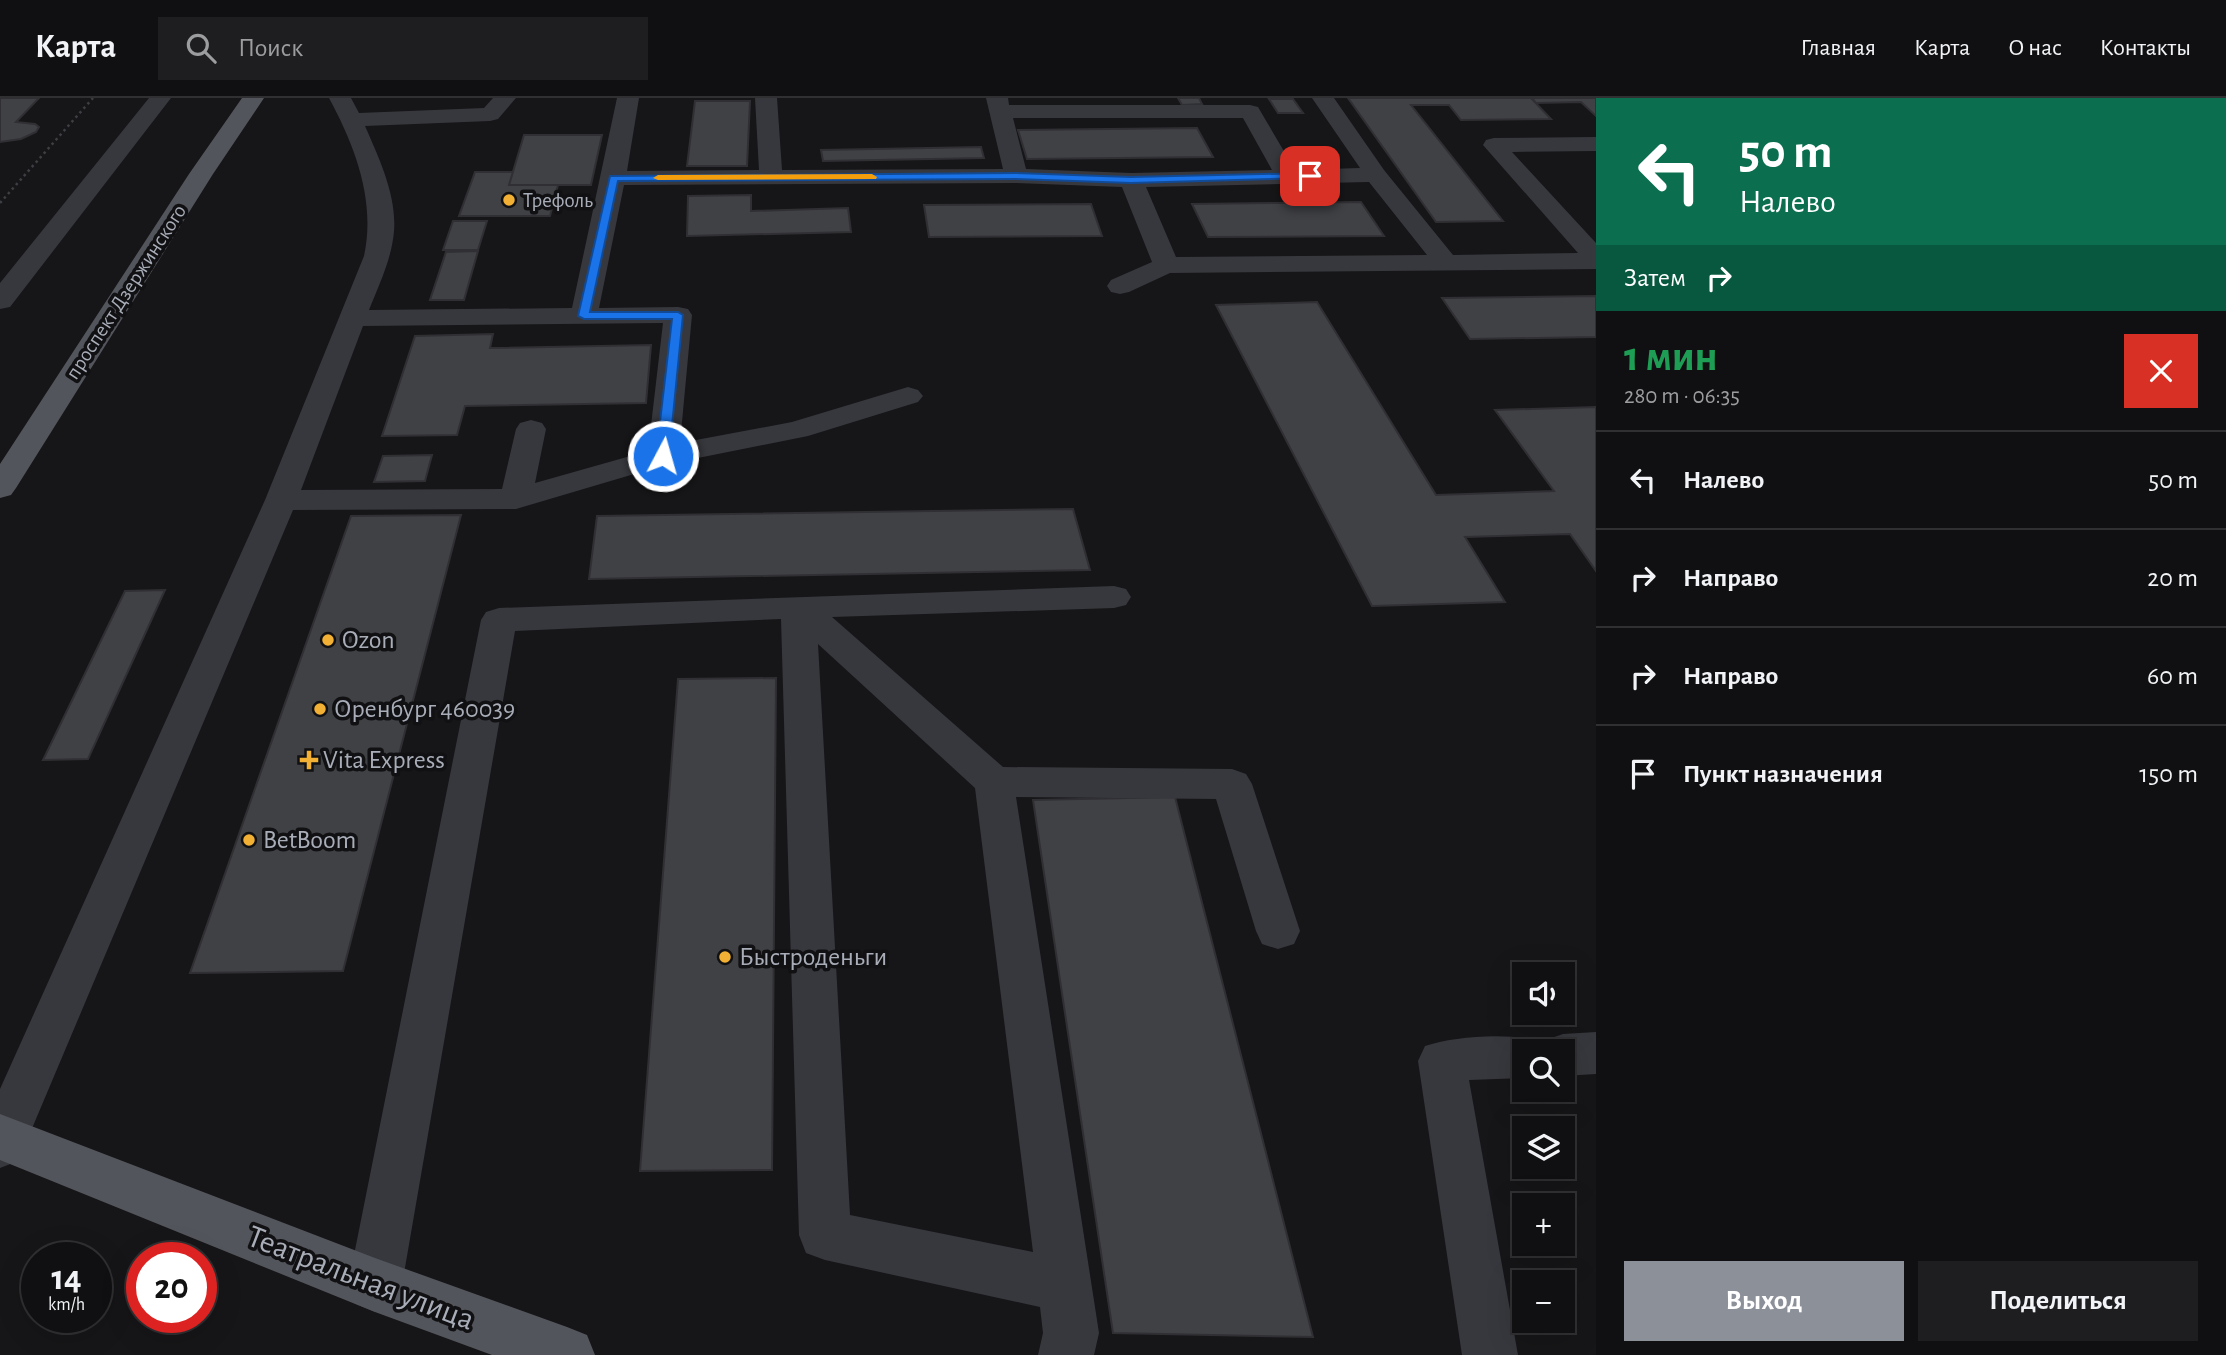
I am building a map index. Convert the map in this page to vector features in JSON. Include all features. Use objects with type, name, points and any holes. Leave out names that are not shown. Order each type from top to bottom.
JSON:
[{"type":"main road","name":"проспект Дзержинского","points":[[0,488],[201,174],[253,98]]},
{"type":"main road","name":"Театральная улица","points":[[1,1140],[375,1285],[568,1355]]},
{"type":"street","points":[[0,301],[160,98]]},
{"type":"street","points":[[1,1140],[281,500],[377,256],[383,226],[381,204],[346,109],[490,114],[505,98]]},
{"type":"street","points":[[584,316],[614,178],[628,98]]},
{"type":"street","points":[[766,98],[771,177]]},
{"type":"street","points":[[1324,98],[1376,175],[1445,261]]},
{"type":"street","points":[[1016,176],[998,104],[1250,112],[1287,176]]},
{"type":"street","points":[[1596,144],[1494,145],[1596,259]]},
{"type":"street","points":[[614,178],[1016,176],[1131,180],[1376,175]]},
{"type":"street","points":[[1131,180],[1166,265]]},
{"type":"street","points":[[1121,286],[1166,265],[1596,259]]},
{"type":"street","points":[[354,318],[678,315],[663,456]]},
{"type":"street","points":[[281,500],[516,499],[663,456],[797,430],[908,396]]},
{"type":"street","points":[[516,499],[531,429]]},
{"type":"street","points":[[375,1285],[499,620],[1114,597]]},
{"type":"street","points":[[798,607],[994,782],[1071,1333],[1066,1355]]},
{"type":"street","points":[[798,607],[825,1235],[1063,1285]]},
{"type":"street","points":[[994,782],[1232,784],[1278,931]]},
{"type":"street","points":[[1575,1054],[1596,1053]]},
{"type":"street","points":[[1490,1355],[1442,1061],[1512,1058]]},
{"type":"path","points":[[0,203],[93,98]]},
{"type":"building","points":[[0,98],[39,98],[16,122],[35,124],[39,127],[36,132],[21,139],[0,142]]},
{"type":"building","points":[[1178,98],[1199,98],[1202,104],[1182,105]]},
{"type":"building","points":[[1348,98],[1531,98],[1551,119],[1461,120],[1449,105],[1411,105],[1503,221],[1436,222]]},
{"type":"building","points":[[1532,98],[1596,98],[1596,116],[1581,102],[1536,103]]},
{"type":"building","points":[[1269,99],[1293,99],[1303,113],[1278,113]]},
{"type":"building","points":[[695,101],[750,101],[747,166],[687,166]]},
{"type":"building","points":[[1197,128],[1213,157],[1027,159],[1018,130]]},
{"type":"building","points":[[524,135],[602,135],[591,185],[509,185]]},
{"type":"building","points":[[981,147],[984,158],[823,161],[821,150]]},
{"type":"building","name":"Трефоль","points":[[475,172],[513,172],[509,185],[558,185],[550,216],[459,216]]},
{"type":"building","points":[[751,195],[751,211],[848,208],[851,232],[687,236],[688,196]]},
{"type":"building","points":[[1361,202],[1384,236],[1208,237],[1192,204]]},
{"type":"building","points":[[1091,204],[1102,236],[929,237],[924,205]]},
{"type":"building","points":[[453,221],[487,221],[478,250],[443,250]]},
{"type":"building","points":[[478,251],[464,300],[430,300],[446,252]]},
{"type":"building","points":[[1596,296],[1596,337],[1470,339],[1442,298]]},
{"type":"building","points":[[1317,302],[1436,495],[1554,491],[1495,410],[1596,407],[1596,571],[1570,534],[1465,537],[1505,602],[1372,606],[1216,305]]},
{"type":"building","points":[[493,334],[490,348],[651,345],[646,403],[465,406],[457,435],[382,436],[415,336]]},
{"type":"building","points":[[432,455],[425,481],[374,482],[383,456]]},
{"type":"building","points":[[1073,509],[1090,570],[589,579],[597,516]]},
{"type":"building","points":[[461,515],[343,971],[190,973],[351,516]]},
{"type":"building","points":[[165,590],[88,759],[43,760],[125,591]]},
{"type":"building","points":[[776,678],[772,1170],[640,1171],[678,679]]},
{"type":"building","points":[[1175,797],[1313,1337],[1113,1333],[1033,800]]},
{"type":"slow traffic","points":[[658,178],[872,177]]},
{"type":"place","name":"Трефоль","points":[[509,200]]},
{"type":"place","name":"Ozon","points":[[328,640]]},
{"type":"place","name":"Оренбург 460039","points":[[320,709]]},
{"type":"place","name":"Vita Express","points":[[309,760]]},
{"type":"place","name":"BetBoom","points":[[249,840]]},
{"type":"place","name":"Быстроденьги","points":[[725,957]]},
{"type":"route","points":[[663,456],[678,315],[584,316],[614,178],[1016,176],[1131,180],[1310,176]]}]
